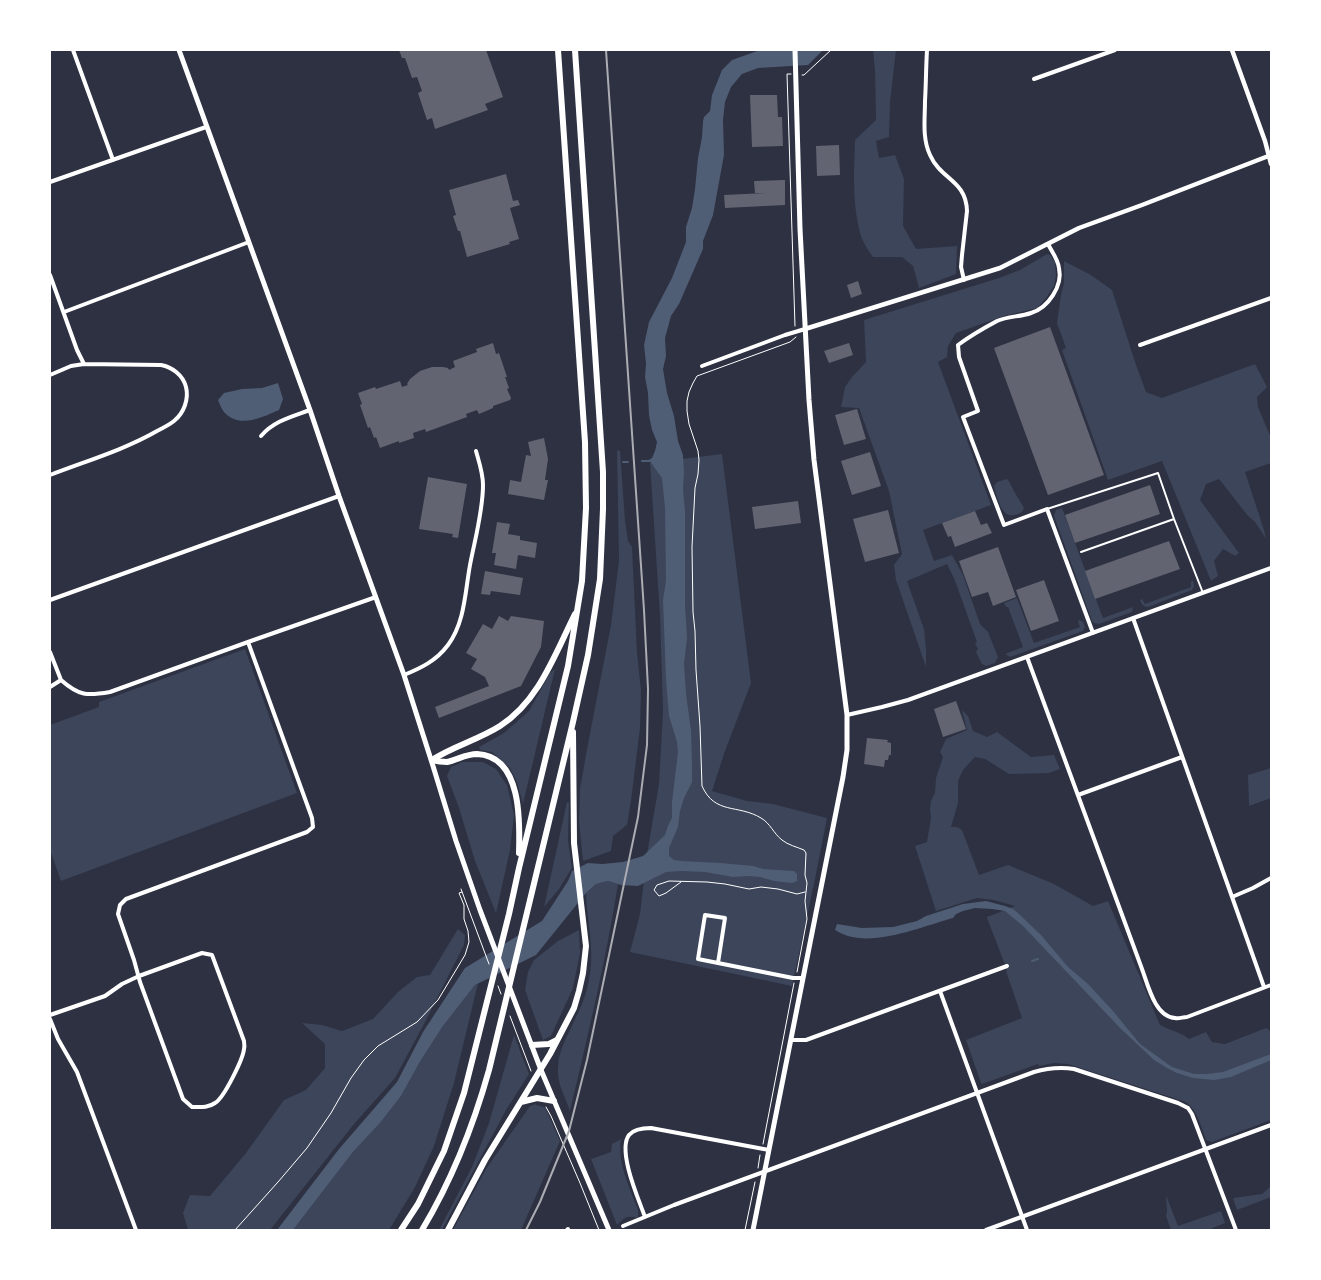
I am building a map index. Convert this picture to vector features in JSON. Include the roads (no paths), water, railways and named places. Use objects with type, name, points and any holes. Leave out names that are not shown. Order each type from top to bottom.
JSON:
[{"type":"highway","points":[[401,1230],[418,1204],[444,1150],[473,1062],[568,666],[582,581],[585,544],[586,465],[558,50]]},
{"type":"highway","points":[[422,1230],[460,1157],[480,1102],[573,722],[588,654],[600,579],[604,472],[575,50]]},
{"type":"highway","points":[[432,760],[443,752],[501,726],[523,707],[541,682],[578,607]]},
{"type":"highway","points":[[448,1230],[486,1160],[541,1070],[574,1008],[579,992],[585,960],[585,933],[573,826],[573,722]]},
{"type":"highway","points":[[432,760],[445,762],[474,754],[490,757],[504,769],[513,785],[519,806],[519,868]]},
{"type":"highway","points":[[531,1043],[549,1044],[558,1039]]},
{"type":"highway","points":[[521,1102],[537,1098],[554,1102]]},
{"type":"main road","points":[[178,50],[310,410],[404,675],[456,841],[480,910],[541,1070],[609,1230]]},
{"type":"main road","points":[[753,1230],[847,750],[847,715],[814,460],[800,229],[794,50]]},
{"type":"street","points":[[73,50],[113,160]]},
{"type":"street","points":[[927,50],[924,134],[933,161],[964,194],[967,211],[961,267],[964,280]]},
{"type":"street","points":[[1034,79],[1115,50]]},
{"type":"street","points":[[1232,50],[1270,155],[1271,164]]},
{"type":"street","points":[[50,182],[206,127]]},
{"type":"street","points":[[702,366],[785,335],[1000,268],[1079,228],[1270,155]]},
{"type":"street","points":[[64,312],[249,242]]},
{"type":"street","points":[[1048,244],[1056,259],[1060,278],[1057,289],[1050,299],[1042,308],[1032,313],[999,320],[958,346],[959,358],[978,411],[962,417],[1004,525],[1047,509],[1093,633]]},
{"type":"street","points":[[50,275],[77,350],[84,364]]},
{"type":"street","points":[[1140,345],[1271,298]]},
{"type":"street","points":[[50,375],[72,366],[84,364],[161,365],[177,372],[185,384],[188,396],[182,412],[174,422],[123,448],[50,475]]},
{"type":"street","points":[[261,436],[268,428],[275,424],[310,410]]},
{"type":"street","points":[[404,675],[424,666],[440,654],[454,635],[463,612],[482,498],[482,475],[476,451]]},
{"type":"street","points":[[50,600],[339,496]]},
{"type":"street","points":[[847,715],[908,700],[1271,568]]},
{"type":"street","points":[[50,652],[61,680],[74,690],[86,695],[96,695],[110,692],[376,597]]},
{"type":"street","points":[[1133,618],[1264,987]]},
{"type":"street","points":[[50,1015],[105,996],[122,984],[139,976],[202,953],[212,955],[244,1041],[244,1050],[226,1092],[214,1104],[205,1107],[192,1107],[183,1099],[139,976],[118,914],[120,905],[126,899],[306,832],[313,827],[311,813],[248,642]]},
{"type":"street","points":[[1027,657],[1145,978],[1160,1011],[1168,1017],[1176,1019],[1271,984]]},
{"type":"street","points":[[50,687],[61,680]]},
{"type":"street","points":[[1078,795],[1182,757]]},
{"type":"street","points":[[1232,897],[1271,878]]},
{"type":"street","points":[[718,963],[725,918],[705,915],[698,959],[718,963],[796,978],[802,978]]},
{"type":"street","points":[[791,1040],[806,1040],[1007,966]]},
{"type":"street","points":[[940,991],[1027,1230]]},
{"type":"street","points":[[50,1019],[58,1039],[77,1072],[136,1230]]},
{"type":"street","points":[[622,1226],[756,1174],[1044,1069],[1063,1068],[1178,1103],[1190,1110],[1236,1230]]},
{"type":"street","points":[[986,1230],[1271,1125]]},
{"type":"street","points":[[645,1217],[632,1182],[626,1157],[627,1140],[633,1132],[650,1128],[769,1150]]},
{"type":"lane","points":[[1047,509],[1158,473],[1203,593]]},
{"type":"lane","points":[[1081,552],[1174,519]]},
{"type":"waterway","points":[[642,461],[650,461]]},
{"type":"waterway","points":[[623,462],[628,462]]},
{"type":"waterway","points":[[1032,961],[1038,959]]},
{"type":"railway","points":[[526,1230],[540,1202],[569,1131],[587,1060],[638,817],[647,745],[648,689],[644,610],[606,50]]}]
